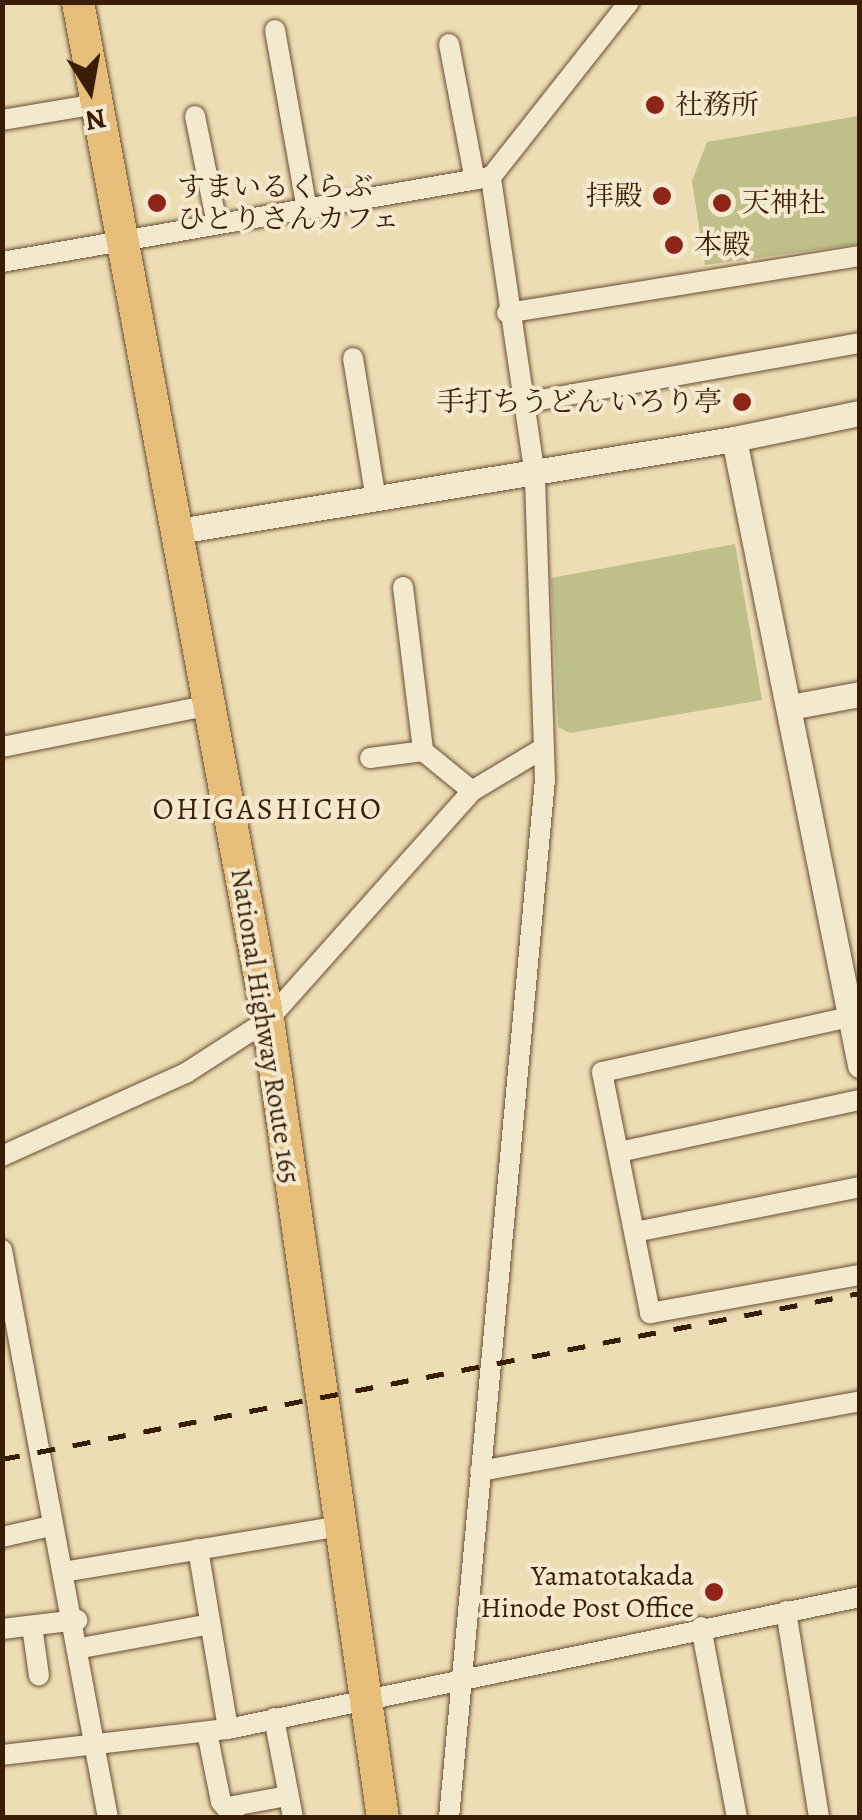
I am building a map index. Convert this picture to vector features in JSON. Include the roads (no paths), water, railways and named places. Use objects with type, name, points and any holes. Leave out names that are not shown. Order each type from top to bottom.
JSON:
[{"type":"highway","name":"National Highway Route 165","points":[[78,2],[268,1020],[342,1526],[360,1695],[383,1818]]},
{"type":"street","points":[[2,262],[483,179],[629,2]]},
{"type":"street","points":[[276,30],[307,208]]},
{"type":"street","points":[[449,44],[483,179],[535,476],[542,750],[449,1818]]},
{"type":"street","points":[[2,120],[98,104]]},
{"type":"street","points":[[195,116],[216,224]]},
{"type":"street","points":[[507,313],[860,256]]},
{"type":"street","points":[[522,403],[860,343]]},
{"type":"street","points":[[353,358],[376,500]]},
{"type":"street","points":[[178,531],[535,476],[860,414]]},
{"type":"street","points":[[734,439],[860,1065]]},
{"type":"street","points":[[403,587],[422,751],[472,791]]},
{"type":"street","points":[[790,707],[860,694]]},
{"type":"street","points":[[2,747],[211,705]]},
{"type":"street","points":[[2,1156],[186,1073],[268,1020],[472,791],[542,750]]},
{"type":"street","points":[[370,758],[422,751]]},
{"type":"street","points":[[850,1017],[602,1072],[650,1313],[860,1275]]},
{"type":"street","points":[[618,1152],[860,1100]]},
{"type":"street","points":[[636,1232],[860,1187]]},
{"type":"street","points":[[2,1250],[52,1526],[76,1620],[108,1818]]},
{"type":"street","points":[[480,1471],[860,1401]]},
{"type":"street","points":[[2,1537],[52,1526]]},
{"type":"street","points":[[63,1572],[342,1526]]},
{"type":"street","points":[[198,1549],[210,1624],[220,1802],[234,1812],[287,1796]]},
{"type":"street","points":[[2,1755],[96,1750],[217,1730],[360,1695],[860,1598]]},
{"type":"street","points":[[786,1611],[819,1818]]},
{"type":"street","points":[[2,1629],[76,1620]]},
{"type":"street","points":[[81,1648],[210,1624]]},
{"type":"street","points":[[32,1626],[39,1676]]},
{"type":"street","points":[[701,1627],[737,1818]]},
{"type":"street","points":[[274,1718],[294,1818]]},
{"type":"railway","points":[[2,1459],[860,1293]]},
{"type":"place","name":"社務所","points":[[655,105]]},
{"type":"place","name":"拝殿","points":[[662,196]]},
{"type":"place","name":"すまいるくらぶ ひとりさんカフェ","points":[[157,203]]},
{"type":"place","name":"天神社","points":[[722,203]]},
{"type":"place","name":"本殿","points":[[674,245]]},
{"type":"place","name":"手打ちうどん いろり亭","points":[[742,402]]},
{"type":"place","name":"Yamatotakada Hinode Post Office","points":[[714,1592]]},
{"type":"district","name":"OHIGASHICHO","points":[[268,809]]}]
